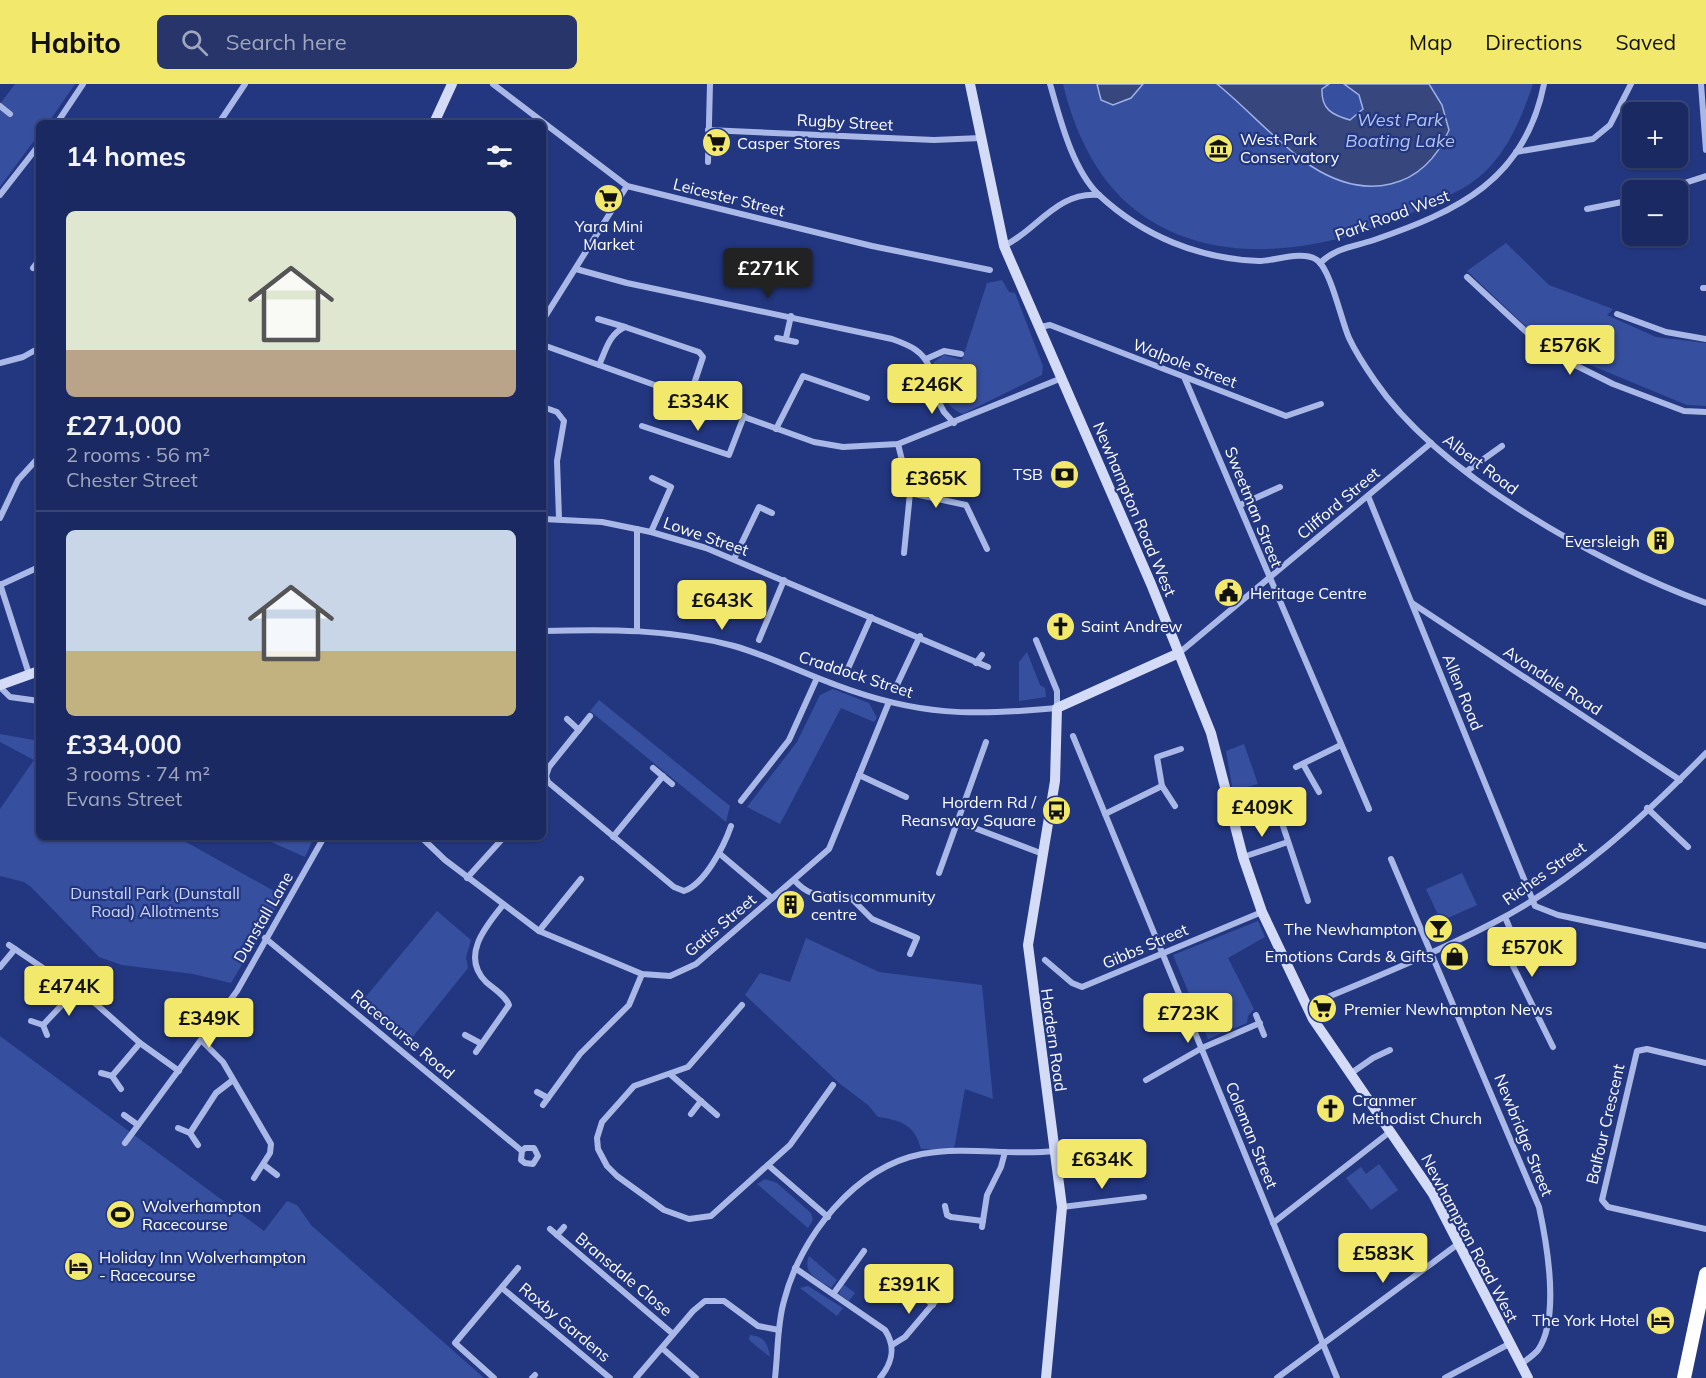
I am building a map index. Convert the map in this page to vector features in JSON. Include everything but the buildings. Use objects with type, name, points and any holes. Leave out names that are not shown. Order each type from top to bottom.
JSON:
[{"type":"highway","points":[[1684,1378],[1706,1274]]},
{"type":"street","points":[[59,120],[83,84]]},
{"type":"street","points":[[221,120],[245,84]]},
{"type":"street","points":[[435,120],[452,84]]},
{"type":"street","name":"Leicester Street","points":[[493,84],[543,120]]},
{"type":"street","points":[[708,162],[710,84]]},
{"type":"street","name":"Newhampton Road West","points":[[970,84],[1004,246],[1179,653],[1211,734],[1243,857],[1262,912],[1306,1006],[1350,1074],[1392,1130],[1428,1187],[1528,1378]]},
{"type":"street","points":[[1050,84],[1071,148],[1099,195],[1135,222],[1163,239],[1191,250],[1228,260],[1267,261],[1304,256],[1316,259],[1320,263]]},
{"type":"street","name":"Park Road West","points":[[1320,263],[1336,249],[1371,241],[1463,203],[1489,185],[1516,152],[1534,117],[1544,84]]},
{"type":"street","points":[[1516,152],[1593,140],[1610,125],[1631,84]]},
{"type":"street","points":[[1701,84],[1706,150]]},
{"type":"street","points":[[0,106],[10,114]]},
{"type":"street","name":"Leicester Street","points":[[546,122],[627,186],[872,246],[990,270]]},
{"type":"street","name":"Rugby Street","points":[[708,130],[934,140],[981,138]]},
{"type":"street","points":[[0,195],[36,149]]},
{"type":"street","points":[[1688,182],[1706,176]]},
{"type":"street","points":[[546,315],[627,186]]},
{"type":"street","points":[[1004,246],[1018,239],[1053,206],[1088,194],[1099,195]]},
{"type":"street","points":[[1587,209],[1622,202]]},
{"type":"street","name":"Albert Road","points":[[1320,263],[1340,317],[1363,363],[1389,401],[1431,443],[1516,506],[1580,545],[1647,580],[1706,603]]},
{"type":"street","points":[[33,268],[36,264]]},
{"type":"street","points":[[576,269],[627,283],[792,316],[892,339],[909,345],[926,359],[930,369]]},
{"type":"street","points":[[1467,277],[1547,351],[1613,384],[1684,411],[1706,412]]},
{"type":"street","points":[[1617,314],[1666,333],[1706,339]]},
{"type":"street","points":[[786,339],[792,316]]},
{"type":"street","points":[[598,319],[619,323],[699,352],[703,357],[703,364],[690,396]]},
{"type":"street","name":"Walpole Street","points":[[1040,327],[1050,325],[1185,379],[1286,416],[1321,404]]},
{"type":"street","points":[[599,365],[612,336],[616,331],[625,327]]},
{"type":"street","points":[[777,338],[796,342]]},
{"type":"street","points":[[546,346],[814,442],[843,447],[898,444],[1062,378]]},
{"type":"street","points":[[0,363],[23,357],[36,350]]},
{"type":"street","points":[[926,359],[944,351],[961,354]]},
{"type":"street","points":[[776,429],[798,381],[803,376],[867,398]]},
{"type":"street","name":"Sweetman Street","points":[[1185,379],[1369,809]]},
{"type":"street","points":[[933,391],[944,412],[954,423]]},
{"type":"street","points":[[546,408],[557,412],[564,421],[557,461],[559,519]]},
{"type":"street","points":[[642,426],[729,455],[744,416]]},
{"type":"street","name":"Clifford Street","points":[[1179,653],[1431,443]]},
{"type":"street","points":[[898,444],[910,493],[904,554]]},
{"type":"street","points":[[1467,471],[1502,446]]},
{"type":"street","points":[[0,518],[18,480],[36,460]]},
{"type":"street","points":[[651,532],[671,487],[652,478]]},
{"type":"street","points":[[1240,505],[1280,487]]},
{"type":"street","points":[[910,493],[966,505],[987,549]]},
{"type":"street","name":"Allen Road","points":[[1368,496],[1532,899]]},
{"type":"street","points":[[735,559],[759,507],[772,513]]},
{"type":"street","name":"Lowe Street","points":[[546,519],[602,522],[637,529],[735,559],[920,636],[988,667]]},
{"type":"street","points":[[637,529],[637,629]]},
{"type":"street","points":[[36,568],[0,584],[34,673],[0,686],[10,697],[36,701]]},
{"type":"street","points":[[759,640],[784,580]]},
{"type":"street","name":"Avondale Road","points":[[1412,603],[1680,780]]},
{"type":"street","points":[[846,673],[871,617]]},
{"type":"street","name":"Craddock Street","points":[[546,631],[637,629],[733,646],[889,702],[959,714],[1057,708]]},
{"type":"street","points":[[895,689],[920,636]]},
{"type":"street","points":[[1036,640],[1057,691],[1057,708],[1179,653]]},
{"type":"street","points":[[976,663],[982,655]]},
{"type":"street","points":[[741,801],[789,740],[817,678]]},
{"type":"street","name":"Gatis Street","points":[[424,840],[468,878],[538,931],[642,975],[669,976],[688,970],[829,849],[889,702]]},
{"type":"street","name":"Hordern Road","points":[[1046,1378],[1062,1207],[1028,954],[1057,764],[1057,708]]},
{"type":"street","points":[[590,716],[549,766],[548,782],[675,887],[684,891],[693,886],[720,854],[731,826]]},
{"type":"street","points":[[567,719],[579,730]]},
{"type":"street","name":"Coleman Street","points":[[1073,736],[1337,1378]]},
{"type":"street","points":[[939,873],[986,742]]},
{"type":"street","points":[[1296,767],[1341,745]]},
{"type":"street","points":[[1175,806],[1162,786],[1157,757],[1181,749]]},
{"type":"street","name":"Riches Street","points":[[1306,1006],[1505,917],[1597,853],[1680,780],[1706,753]]},
{"type":"street","points":[[1303,764],[1319,792]]},
{"type":"street","points":[[653,768],[672,784]]},
{"type":"street","points":[[613,837],[663,776]]},
{"type":"street","points":[[858,776],[906,797]]},
{"type":"street","points":[[1105,814],[1162,786]]},
{"type":"street","points":[[1272,793],[1308,902]]},
{"type":"street","points":[[1647,808],[1688,847]]},
{"type":"street","points":[[956,821],[1043,854]]},
{"type":"street","name":"Dunstall Lane","points":[[125,1143],[237,991],[265,938],[323,840]]},
{"type":"street","points":[[468,878],[501,840]]},
{"type":"street","points":[[1243,857],[1288,842]]},
{"type":"street","points":[[720,854],[772,898]]},
{"type":"street","points":[[1391,859],[1431,951]]},
{"type":"street","points":[[538,931],[581,879]]},
{"type":"street","points":[[794,880],[800,887],[814,894],[850,897],[872,919],[917,938],[910,954]]},
{"type":"street","points":[[1532,899],[1538,909],[1558,915],[1706,946]]},
{"type":"street","points":[[476,1052],[480,1043],[509,1005],[484,980],[475,958],[478,940],[503,904]]},
{"type":"street","name":"Gibbs Street","points":[[1045,960],[1072,983],[1082,987],[1262,912]]},
{"type":"street","points":[[1505,917],[1516,943],[1513,966],[1553,1047]]},
{"type":"street","name":"Racecourse Road","points":[[265,938],[522,1151]]},
{"type":"street","points":[[0,967],[12,947],[117,1020],[141,1043],[179,1071]]},
{"type":"street","name":"Newbridge Street","points":[[1431,951],[1539,1207],[1547,1270],[1549,1311],[1540,1347],[1520,1365]]},
{"type":"street","points":[[543,1105],[580,1054],[629,1005],[642,975]]},
{"type":"street","points":[[43,1024],[75,991]]},
{"type":"street","points":[[742,1005],[688,1067],[671,1075],[634,1086],[602,1122],[597,1138],[598,1149],[607,1166],[617,1176],[664,1210],[689,1219],[700,1219],[718,1213],[790,1145],[833,1085]]},
{"type":"street","points":[[1256,1015],[1264,1035]]},
{"type":"street","points":[[31,1021],[43,1024]]},
{"type":"street","points":[[1146,1080],[1202,1048],[1260,1023]]},
{"type":"street","points":[[43,1024],[47,1035]]},
{"type":"street","points":[[465,1035],[480,1043]]},
{"type":"street","points":[[201,1040],[223,1062],[271,1144],[264,1165],[254,1178]]},
{"type":"street","points":[[112,1076],[141,1043]]},
{"type":"street","name":"Balfour Crescent","points":[[1706,1063],[1647,1049],[1638,1051],[1602,1200],[1608,1207],[1706,1229]]},
{"type":"street","points":[[1350,1074],[1390,1050]]},
{"type":"street","points":[[101,1073],[112,1076],[121,1089]]},
{"type":"street","points":[[671,1075],[717,1114]]},
{"type":"street","points":[[190,1133],[216,1092],[233,1080]]},
{"type":"street","points":[[537,1092],[548,1098]]},
{"type":"street","points":[[690,1114],[700,1101]]},
{"type":"street","points":[[124,1115],[138,1125]]},
{"type":"street","points":[[178,1128],[190,1133],[198,1145]]},
{"type":"street","points":[[1273,1223],[1392,1130]]},
{"type":"street","points":[[775,1378],[783,1304],[795,1268],[828,1217],[863,1183],[905,1159],[924,1154],[1005,1152],[1032,1154],[1055,1151]]},
{"type":"street","points":[[945,1206],[947,1215],[951,1217],[982,1224],[987,1195],[1001,1167],[1005,1152]]},
{"type":"street","points":[[264,1165],[277,1175]]},
{"type":"street","points":[[768,1165],[828,1217]]},
{"type":"street","points":[[1062,1207],[1144,1197]]},
{"type":"street","name":"Bransdale Close","points":[[557,1235],[564,1227]]},
{"type":"street","name":"Bransdale Close","points":[[550,1229],[673,1334]]},
{"type":"street","points":[[1277,1378],[1458,1244]]},
{"type":"street","points":[[834,1293],[864,1251]]},
{"type":"street","name":"Roxby Gardens","points":[[494,1378],[455,1343],[518,1268]]},
{"type":"street","points":[[795,1268],[874,1320],[885,1330],[892,1345],[891,1360],[880,1378]]},
{"type":"street","name":"Roxby Gardens","points":[[502,1288],[610,1378]]},
{"type":"street","points":[[923,1297],[933,1305]]},
{"type":"street","points":[[892,1345],[905,1337],[938,1298]]},
{"type":"street","points":[[636,1378],[700,1304],[711,1299],[724,1301],[758,1326],[779,1330]]},
{"type":"street","points":[[1445,1378],[1509,1344]]},
{"type":"street","points":[[662,1348],[696,1378]]},
{"type":"green space","points":[[15,84],[75,84],[50,120],[36,120],[36,138],[0,187],[0,104]]},
{"type":"green space","points":[[1063,84],[1533,84],[1518,122],[1498,157],[1489,168],[1462,189],[1398,219],[1362,232],[1326,242],[1288,248],[1250,249],[1214,245],[1178,235],[1145,217],[1129,205],[1102,175],[1082,141]]},
{"type":"green space","points":[[1506,243],[1549,285],[1613,309],[1607,315],[1656,337],[1706,343],[1706,406],[1687,405],[1549,348],[1467,271]]},
{"type":"green space","points":[[1002,280],[1009,292],[1015,293],[1043,366],[1042,375],[963,414],[950,406],[940,393],[934,377],[934,362],[944,355],[962,360],[987,283]]},
{"type":"green space","points":[[1027,652],[1040,685],[1045,688],[1046,697],[1019,701],[1019,662]]},
{"type":"green space","points":[[833,689],[869,703],[877,718],[874,722],[841,708],[780,824],[747,807],[797,742],[820,695]]},
{"type":"green space","points":[[599,700],[730,806],[726,822],[590,711]]},
{"type":"green space","name":"Dunstall Park (Dunstall Road) Allotments","points":[[0,734],[36,740],[36,840],[182,840],[283,896],[231,983],[193,974],[122,965],[99,957],[31,887],[24,882],[0,876],[0,809],[34,760],[0,742]]},
{"type":"green space","points":[[1244,744],[1258,784],[1233,791],[1226,751]]},
{"type":"green space","points":[[267,840],[313,840],[305,857]]},
{"type":"green space","points":[[1462,873],[1477,905],[1441,921],[1426,889]]},
{"type":"green space","points":[[437,911],[471,940],[466,957],[468,968],[407,1044],[359,1005]]},
{"type":"green space","points":[[1258,921],[1265,937],[1228,958],[1254,1009],[1248,1016],[1247,1023],[1208,1039],[1173,955]]},
{"type":"green space","points":[[806,938],[879,972],[982,985],[993,1099],[965,1089],[954,1149],[921,1149],[911,1129],[900,1122],[878,1117],[868,1105],[839,1083],[745,995],[760,973],[790,982]]},
{"type":"green space","name":"Wolverhampton Racecourse","points":[[0,1036],[264,1231],[287,1201],[297,1205],[311,1225],[484,1378],[0,1378]]},
{"type":"green space","points":[[1379,1164],[1398,1190],[1371,1210],[1346,1178],[1361,1167],[1366,1174]]},
{"type":"green space","points":[[765,1179],[777,1183],[811,1213],[813,1220],[808,1228],[757,1184]]},
{"type":"green space","points":[[809,1256],[837,1280],[831,1288],[809,1272],[807,1262]]},
{"type":"green space","points":[[843,1284],[855,1293],[849,1301],[839,1294]]},
{"type":"green space","points":[[808,1286],[843,1308],[837,1316],[800,1288]]},
{"type":"green space","points":[[750,1335],[759,1337],[764,1342],[770,1357],[749,1340]]},
{"type":"water","points":[[1097,84],[1143,84],[1131,98],[1113,105],[1101,100]]},
{"type":"water","name":"West Park Boating Lake","points":[[1217,84],[1329,84],[1322,89],[1323,102],[1333,113],[1350,120],[1363,109],[1359,95],[1344,84],[1429,84],[1442,105],[1449,130],[1438,150],[1424,166],[1408,177],[1390,184],[1372,186],[1352,184],[1331,177],[1311,166],[1275,137]]},
{"type":"place","name":"Casper Stores","points":[[716,143]]},
{"type":"place","name":"West Park Conservatory","points":[[1219,148]]},
{"type":"place","name":"Yara Mini Market","points":[[609,198]]},
{"type":"place","name":"TSB","points":[[1064,474]]},
{"type":"place","name":"Eversleigh","points":[[1661,541]]},
{"type":"place","name":"Heritage Centre","points":[[1229,593]]},
{"type":"place","name":"Saint Andrew","points":[[1060,626]]},
{"type":"place","name":"Hordern Rd / Reansway Square","points":[[1057,811]]},
{"type":"place","name":"Gatis community centre","points":[[790,905]]},
{"type":"place","name":"The Newhampton","points":[[1438,929]]},
{"type":"place","name":"Emotions Cards & Gifts","points":[[1455,956]]},
{"type":"place","name":"Premier Newhampton News","points":[[1323,1009]]},
{"type":"place","name":"Cranmer Methodist Church","points":[[1331,1109]]},
{"type":"place","name":"Wolverhampton Racecourse","points":[[121,1215]]},
{"type":"place","name":"Holiday Inn Wolverhampton - Racecourse","points":[[78,1266]]},
{"type":"place","name":"The York Hotel","points":[[1660,1320]]}]
